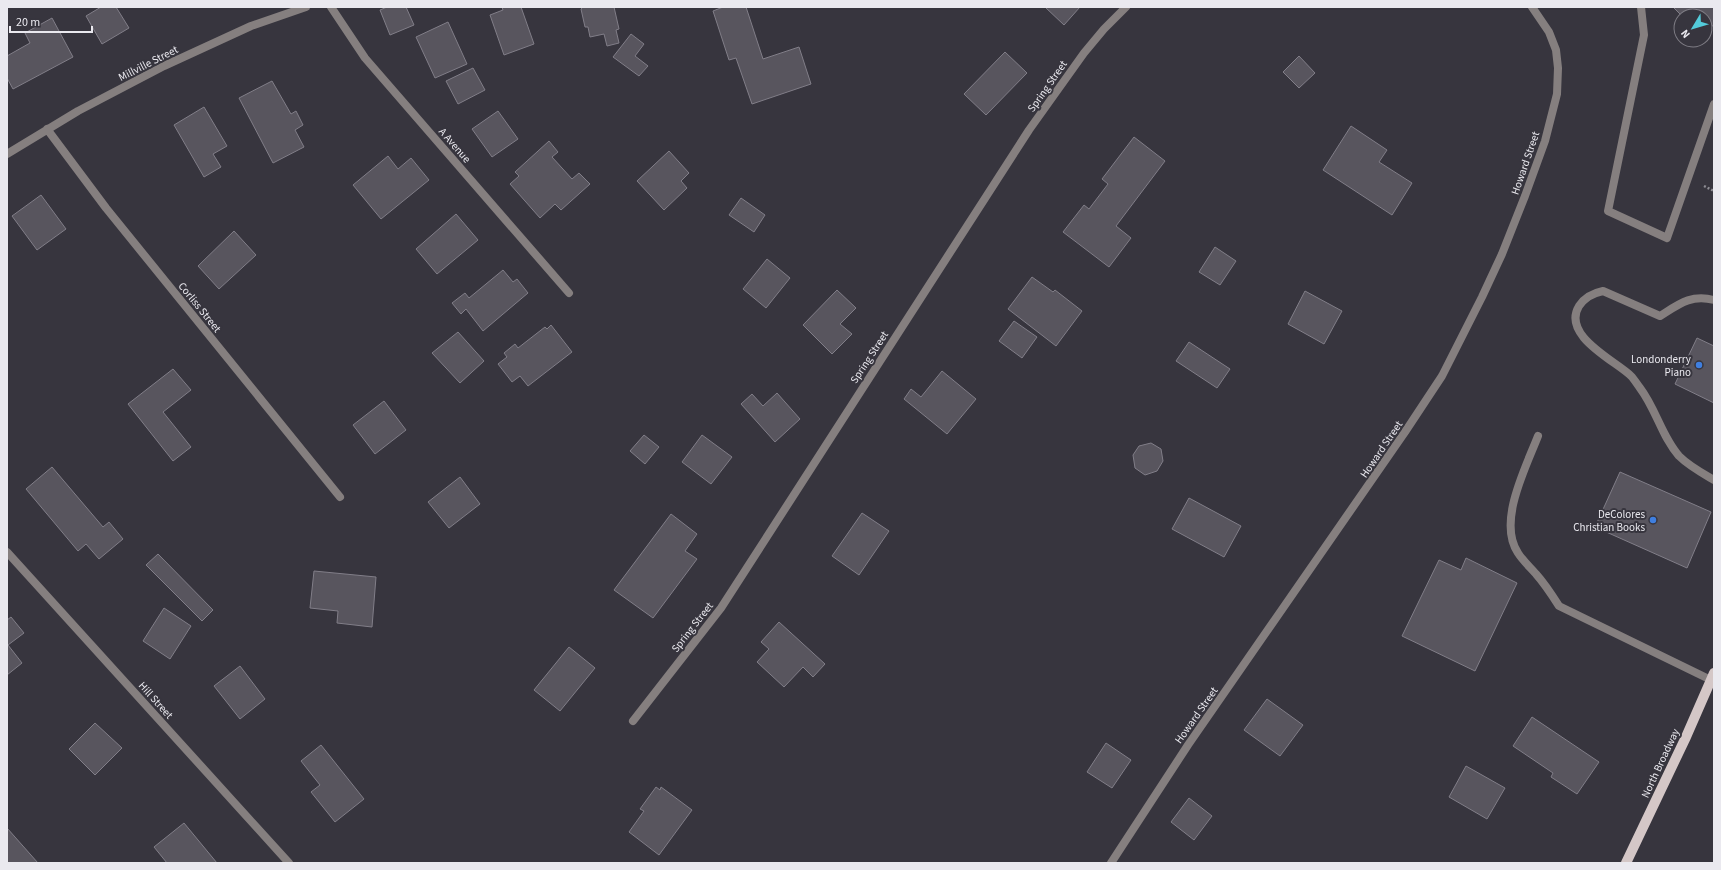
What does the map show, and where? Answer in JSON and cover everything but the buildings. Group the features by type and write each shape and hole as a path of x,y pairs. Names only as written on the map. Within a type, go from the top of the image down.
{"main road":[{"name":"North Broadway","path":"1626,863 1686,737 1712,676"}],"street":[{"name":"Millville Street","path":"7,154 78,111 171,63 251,26 306,7"},
{"name":"A Avenue","path":"331,7 365,58 569,293"},
{"name":"Spring Street","path":"633,721 721,608 1029,130 1084,53 1104,29 1126,7"},
{"name":"Howard Street","path":"1111,863 1188,745 1406,432 1442,376 1482,298 1526,196 1545,141 1557,94 1558,68 1556,50 1549,32 1532,7"},
{"path":"1641,7 1644,35 1608,210 1667,238 1714,104"},
{"name":"Corliss Street","path":"47,129 106,208 340,497"},
{"path":"1714,300 1694,298 1660,316 1603,290 1584,299 1578,308 1576,319 1583,337 1594,349 1630,375 1652,406 1669,442 1679,456 1693,468 1714,480"},
{"path":"1538,436 1515,496 1510,520 1513,540 1517,552 1547,588 1559,606 1712,676"},
{"name":"Hill Street","path":"7,552 289,863"}],"place":[{"name":"Londonderry Piano","path":"1699,365"},
{"name":"DeColores Christian Books","path":"1653,520"}]}
